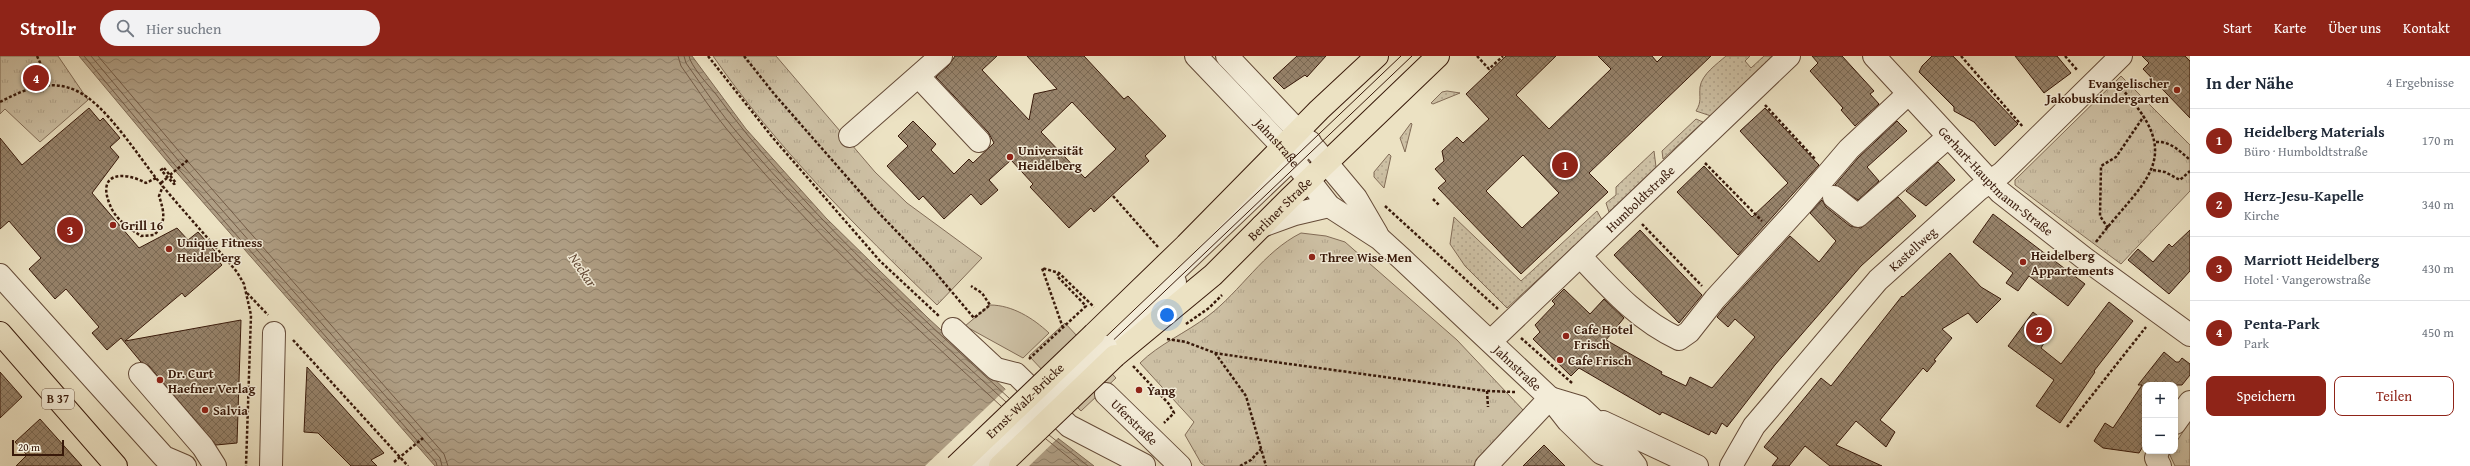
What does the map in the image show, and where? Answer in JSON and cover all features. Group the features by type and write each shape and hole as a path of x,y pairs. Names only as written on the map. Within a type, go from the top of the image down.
{"main road":[{"name":"Berliner Straße","path":"1109,348 1213,275 1262,226 1296,162 1313,146 1377,56"},
{"name":"Berliner Straße","path":"1109,348 1186,245 1296,162 1313,146 1438,56"},
{"name":"B 37","path":"0,333 116,466"},
{"name":"Ernst-Walz-Brücke","path":"956,466 1109,348"},
{"path":"1000,466 1109,348"}],"street":[{"path":"850,136 919,77 941,56"},
{"name":"Jahnstraße","path":"1196,56 1296,162 1330,206 1380,239 1491,341 1550,398 1568,421 1607,459 1635,466"},
{"name":"Jahnstraße","path":"1227,56 1313,146 1356,198 1380,239"},
{"name":"Humboldtstraße","path":"1491,341 1691,148 1789,56"},
{"name":"Gerhart-Hauptmann-Straße","path":"1874,56 1990,182 2084,258 2158,313 2186,324"},
{"name":"Kastellweg","path":"1731,466 1754,426 1878,280 1990,182 2002,174 2034,140 2121,56"},
{"path":"919,77 979,141"},
{"path":"1580,256 1633,310 1656,328 1679,339 1689,332 1715,299 1775,235 1827,172 1849,149 1908,94"},
{"path":"1834,197 1858,216 1948,137"},
{"path":"1262,226 1294,214 1330,206"},
{"path":"0,275 164,458 185,466"},
{"path":"271,466 278,329"},
{"path":"953,329 996,369 1016,374 1069,426 1138,461 1150,438"},
{"path":"970,466 1109,348"},
{"path":"981,466 1109,348"},
{"path":"140,374 203,447 215,466"},
{"name":"Uferstraße","path":"1106,394 1180,466"},
{"path":"1486,466 1550,398"},
{"name":"Jahnstraße","path":"1550,398 1580,407 1595,419 1635,466"},
{"path":"2178,419 2190,402"},
{"name":"Jahnstraße","path":"1595,419 1697,466"},
{"path":"2157,454 2156,458 2160,466"}],"path":[{"path":"37,56 42,69 44,84"},
{"path":"708,56 773,138 880,261 953,329"},
{"path":"744,56 775,95 869,203 929,264 974,318 990,305 982,293 971,286"},
{"path":"1477,56 1489,69 1503,56"},
{"path":"1961,56 2034,140"},
{"path":"2084,258 2148,181 2157,161 2156,142 2144,116 2129,96 2105,72"},
{"path":"0,102 29,88 44,84 64,86 78,91 88,98 108,117 156,178 237,272 246,293 251,315 246,466"},
{"path":"1752,90 1827,172"},
{"path":"2108,228 2100,216 2101,166 2116,157 2144,116"},
{"path":"2156,142 2163,142 2175,148 2190,160"},
{"path":"1691,148 1775,235"},
{"path":"156,178 146,182 134,176 124,174 112,179 108,185 106,194 110,206 119,219 140,236 154,235 163,224 163,208 159,196 162,184 188,160"},
{"path":"2153,170 2165,172 2180,180 2190,171"},
{"path":"1113,196 1160,249"},
{"path":"1433,199 1440,206"},
{"path":"1384,205 1447,261 1510,323 1525,343 1575,386"},
{"path":"1628,210 1715,299"},
{"path":"1063,328 1042,268 1059,273 1097,310"},
{"path":"1016,374 1036,352 1050,342 1086,306 1057,276 1059,273"},
{"path":"246,293 278,329 408,466"},
{"path":"2067,427 2158,313"},
{"path":"1166,339 1186,342 1215,353 1487,390 1519,392"},
{"path":"1109,348 1169,404"},
{"path":"1215,353 1246,396 1266,466"},
{"path":"1487,390 1488,407"},
{"path":"394,462 423,438"},
{"path":"1240,466 1251,460 1261,448"}],"green space":[{"path":"0,56 58,56 88,100 40,142 5,109 0,114"},
{"path":"713,56 776,56 875,172 907,203 982,258 937,305 877,246 790,154 737,90"},
{"path":"1726,56 1750,56 1745,61 1751,68 1764,56 1772,56 1711,116 1696,111 1700,102 1701,82 1710,70"},
{"path":"2121,76 2190,145 2190,191 2121,264 2015,185 2015,180"},
{"path":"1447,91 1460,93 1433,104 1431,103 1442,92"},
{"path":"1696,119 1703,122 1663,159 1662,151"},
{"path":"1411,123 1412,124 1405,152 1400,138"},
{"path":"1654,151 1656,167 1609,212 1606,203 1616,195 1616,187"},
{"path":"1389,154 1391,156 1384,188 1374,177 1374,172"},
{"path":"1597,211 1602,220 1507,308 1465,266 1450,244 1454,217 1521,281"},
{"path":"1301,233 1326,236 1345,242 1457,340 1524,411 1473,466 1205,466 1201,463 1185,435 1194,422 1140,363 1164,344 1208,316 1220,306 1275,250"},
{"path":"990,305 1006,307 1022,313 1049,333 1023,358 965,326"},
{"path":"1065,323 1116,378 1081,411 1029,356"},
{"path":"2190,421 2190,466 2175,466 2169,454 2178,454 2178,439"}],"water":[{"name":"Neckar","path":"79,56 692,56 746,129 826,218 928,318 1059,439 1094,466 435,466 171,166"}],"pier":[{"path":"1007,388 1059,437 1029,466 925,466"}],"building":[{"path":"955,56 997,56 982,70 1029,120 1034,94 1057,89 1027,56 1084,56 1124,99 1128,96 1166,136 1145,156 1149,161 1094,212 1091,208 1069,228 1030,187 1033,184 1011,160 989,180 998,190 981,205 971,194 944,219 923,196 919,200 887,166 908,146 898,136 913,121 936,144 931,150 954,174 969,159 973,163 994,143 988,132 936,77 949,65","holes":["1072,102 1116,149 1085,178 1041,132"]},
{"path":"1297,56 1326,56 1307,77 1305,75 1284,89 1273,78"},
{"path":"1506,56 1556,56 1516,95 1549,129 1611,69 1598,56 1652,56 1657,62 1663,56 1711,56 1589,173 1608,192 1521,274 1438,188 1446,181 1435,169 1444,161 1442,151 1457,137 1463,143 1489,119 1466,94","holes":["1523,155 1559,193 1522,228 1486,191"]},
{"path":"1812,56 1842,56 1874,91 1870,94 1879,104 1855,126 1841,110 1843,108 1810,71 1818,63"},
{"path":"1932,56 1953,56 2018,124 1995,146 1974,122 1954,111 1954,107 1919,72 1922,66"},
{"path":"2015,56 2057,56 2071,73 2044,93"},
{"name":"Evangelischer Jakobuskindergarten","path":"2142,56 2185,56 2190,61 2190,118 2143,69 2149,63"},
{"path":"89,108 100,121 103,118 120,138 110,147 119,157 92,193 139,248 177,228 188,240 198,232 215,251 212,254 222,265 185,297 182,293 125,341 241,320 237,443 216,445 149,366 141,362 121,338 107,350 92,333 99,327 66,289 55,299 29,269 41,258 9,221 0,229 0,138 22,165"},
{"path":"1765,108 1819,165 1738,255 1677,192 1704,166 1752,217 1788,183 1740,131"},
{"path":"1897,121 1907,131 1867,167 1879,181 1858,200 1835,185 1858,158"},
{"path":"1938,162 1955,180 1926,206 1906,191"},
{"path":"1898,197 1916,216 1861,266 1775,365 1727,427 1722,423 1716,434 1711,431 1709,435 1662,412 1660,415 1579,368 1571,376 1533,339 1540,332 1535,325 1555,304 1552,301 1564,289 1590,314 1604,299 1624,318 1606,340 1662,372 1661,374 1686,386 1690,377 1712,388 1755,337 1735,319 1728,327 1717,317 1725,307 1790,236 1819,262 1836,241 1810,213 1822,200 1826,207 1850,226 1861,228"},
{"path":"1993,214 2085,284 2068,306 2029,276 2018,291 2006,283 2013,273 1973,242"},
{"path":"1640,230 1702,295 1679,323 1614,255"},
{"path":"2190,230 2190,271 2169,294 2128,260 2138,249 2153,262 2169,244 2172,247"},
{"path":"1950,253 1981,287 2001,299 1977,323 1968,313 1942,329 1952,338 1934,360 1936,361 1927,372 1923,368 1880,420 1895,432 1886,447 1856,421 1836,445 1882,466 1830,466 1805,446 1789,466 1772,466 1778,458 1764,447 1821,378 1831,386 1902,296 1903,297"},
{"path":"2109,302 2133,321 2094,371 2095,372 2060,423 2036,406 2054,380 2008,346 2033,312 2053,328 2041,348 2061,364"},
{"path":"2164,352 2176,362 2179,362 2182,358 2190,364 2190,375 2182,385 2178,385 2178,382 2142,382 2142,385 2138,385"},
{"path":"307,367 384,453 371,460 377,466 351,466 318,433 304,432"},
{"path":"0,372 22,397 0,418"},
{"path":"2142,385 2142,448 2139,453 2103,448 2094,441 2105,423 2113,428"},
{"path":"40,419 82,466 16,466 27,455 15,442"},
{"path":"1544,445 1565,466 1523,466"}],"tram line":[{"path":"970,466 1401,56"},
{"path":"981,466 1412,56"}],"place":[{"name":"Penta-Park","path":"36,78"},
{"name":"Evangelischer Jakobuskindergarten","path":"2177,90"},
{"name":"Universität Heidelberg","path":"1010,157"},
{"name":"Heidelberg Materials","path":"1565,165"},
{"name":"Grill 16","path":"113,225"},
{"name":"Marriott Heidelberg","path":"70,230"},
{"name":"Unique Fitness Heidelberg","path":"169,249"},
{"name":"Three Wise Men","path":"1312,257"},
{"name":"Heidelberg Appartements","path":"2023,262"},
{"name":"Herz-Jesu-Kapelle","path":"2039,330"},
{"name":"Cafe Hotel Frisch","path":"1566,336"},
{"name":"Cafe Frisch","path":"1560,360"},
{"name":"Dr. Curt Haefner Verlag","path":"160,380"},
{"name":"Yang","path":"1139,390"},
{"name":"Salvia","path":"205,410"}]}
